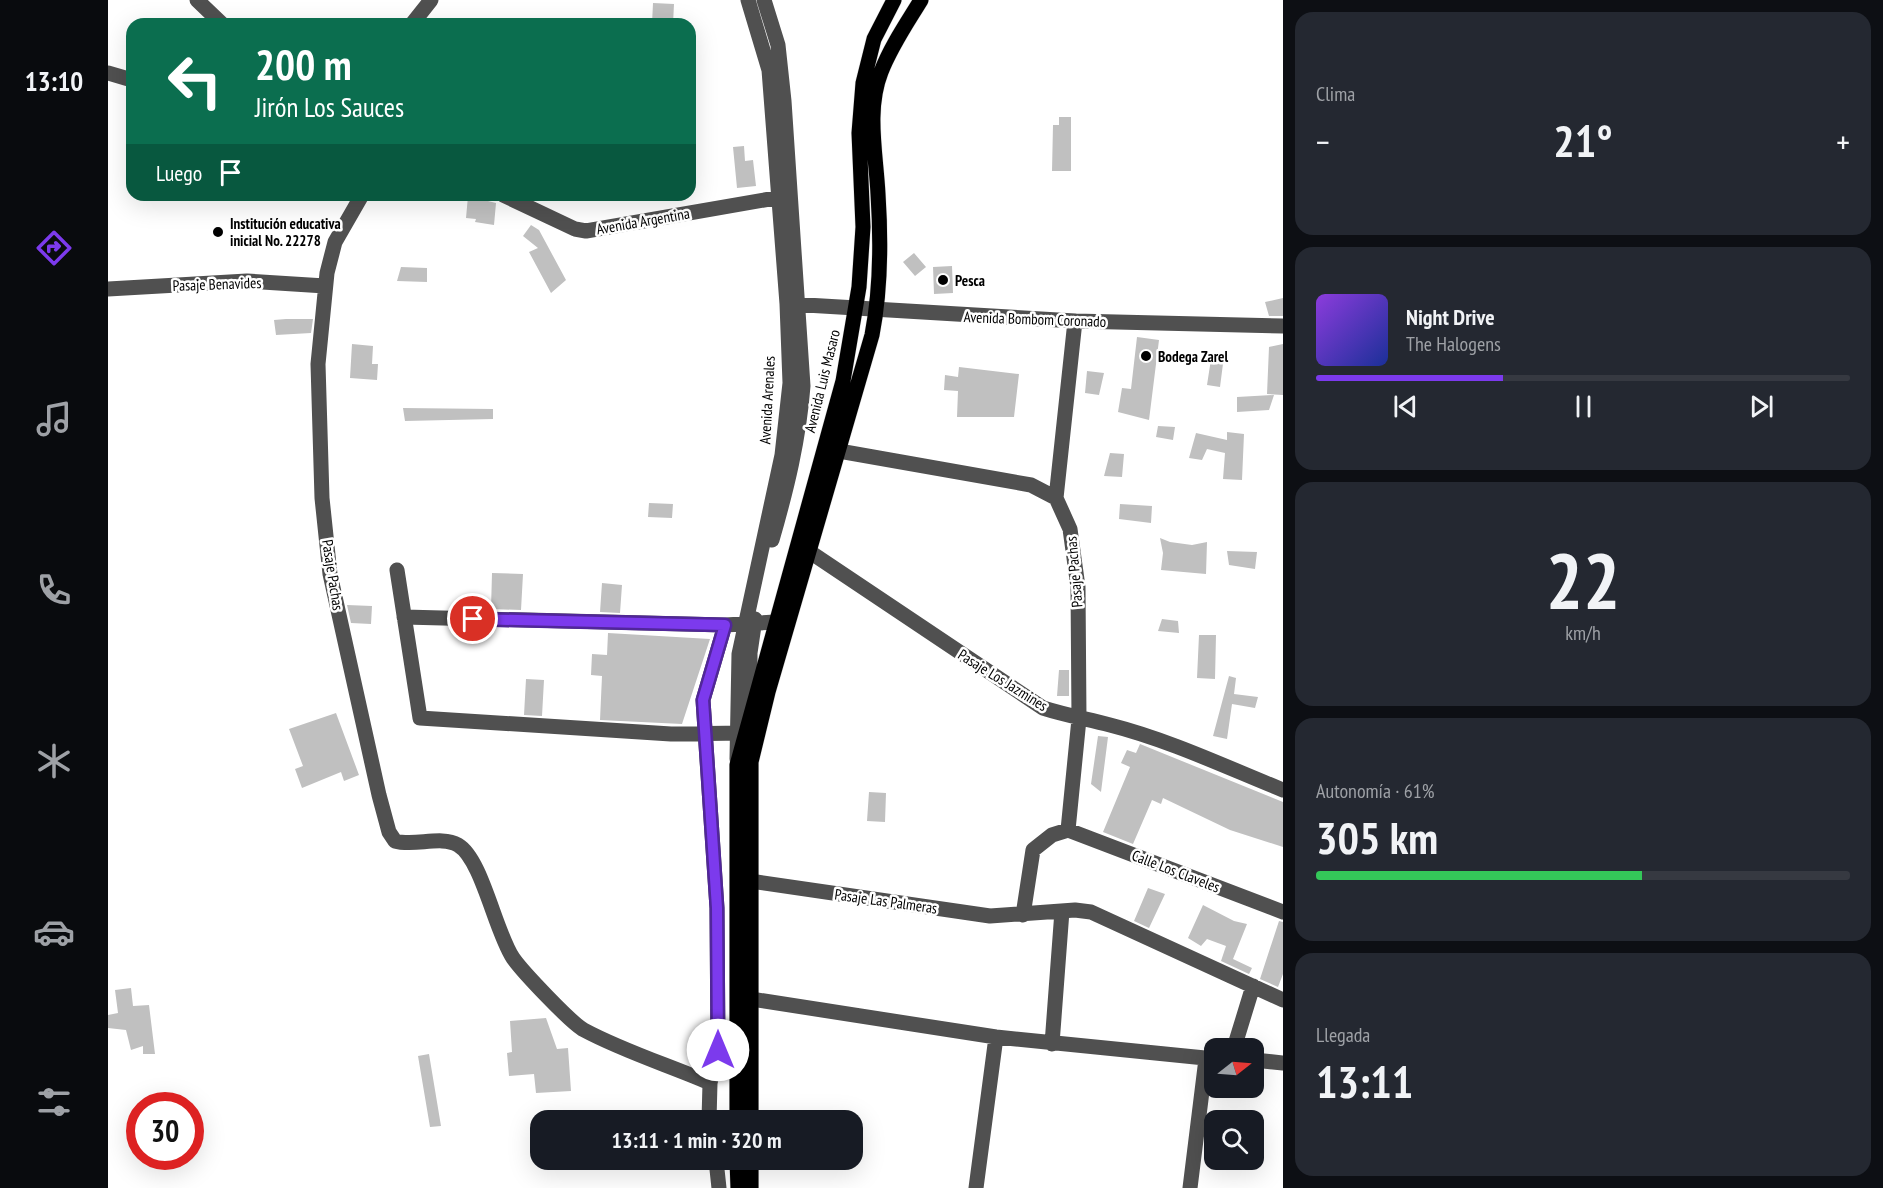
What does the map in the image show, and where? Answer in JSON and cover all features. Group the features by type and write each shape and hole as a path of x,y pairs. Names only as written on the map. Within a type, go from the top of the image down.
{"main road":[{"name":"Avenida Luis Masaro","path":"783,621 843,381 856,310 863,227 859,133 863,83 874,39 894,0"},
{"name":"Avenida Luis Masaro","path":"744,733 810,552 876,311 880,251 874,113 880,73 900,33 921,0"},
{"path":"737,1110 744,764 768,692 783,621"},
{"path":"744,764 750,881 751,1110"},
{"path":"737,1170 738,1188"},
{"path":"751,1170 751,1188"}],"street":[{"path":"197,0 216,18"},
{"path":"417,18 431,0"},
{"path":"744,764 739,654 750,622 800,426 803,386 769,70 748,0"},
{"path":"764,0 778,45 784,196"},
{"path":"108,73 126,78"},
{"name":"Avenida Argentina","path":"516,201 575,229 586,231 784,196"},
{"name":"Pasaje Pachas","path":"359,201 335,242 325,286 318,364 322,498 330,574 389,832 395,841 406,844 448,841 458,845 467,854 484,887 500,934 514,960 582,1029 710,1083"},
{"name":"Pasaje Benavides","path":"108,288 247,281 325,286"},
{"name":"Avenida Bombom Coronado","path":"793,305 1074,321 1283,326"},
{"path":"839,451 1031,485 1056,498 1074,321"},
{"name":"Pasaje Pachas","path":"1056,498 1070,529 1075,551 1079,719 1068,831"},
{"name":"Pasaje Los Jazmines","path":"810,552 1043,708 1079,719 1110,725 1191,753 1283,790"},
{"path":"397,570 420,718 704,734 744,733"},
{"path":"404,617 725,625 783,621"},
{"path":"750,622 750,713"},
{"path":"709,1110 710,1083 718,1050 717,908 703,700 725,625"},
{"path":"1023,915 1033,850 1052,835 1068,831"},
{"name":"Calle Los Claveles","path":"1068,831 1283,912"},
{"name":"Pasaje Las Palmeras","path":"750,881 990,916 1062,911 1091,912 1283,1000"},
{"path":"1052,1044 1062,911"},
{"path":"1237,1038 1253,986"},
{"path":"750,999 996,1037 1204,1058"},
{"path":"976,1188 996,1037"},
{"path":"1264,1061 1283,1063"},
{"path":"1190,1188 1205,1098"},
{"path":"717,1170 719,1188"}],"building":[{"path":"653,3 674,4 673,18 652,18"},
{"path":"1059,117 1071,117 1071,171 1052,171 1053,125 1059,125"},
{"path":"744,146 745,161 753,160 756,186 737,188 733,147"},
{"path":"468,201 496,203 494,225 466,218"},
{"path":"531,225 539,230 566,280 551,293 529,252 538,248 523,236"},
{"name":"Pesca","path":"914,253 926,267 915,276 903,262"},
{"name":"Pesca","path":"952,266 953,293 934,294 933,267"},
{"path":"401,267 427,268 427,282 397,281"},
{"path":"1283,298 1283,316 1269,316 1265,302"},
{"path":"313,319 311,333 276,335 274,320"},
{"path":"1137,337 1159,340 1149,420 1118,412 1122,388 1131,389"},
{"path":"352,344 373,346 372,364 378,364 377,380 350,378"},
{"path":"1283,344 1283,395 1267,394 1269,347"},
{"path":"1224,356 1220,387 1207,385 1211,359"},
{"path":"959,367 1019,374 1014,417 957,417 958,391 944,390 945,375 958,377"},
{"path":"1087,371 1104,373 1099,395 1085,393"},
{"path":"1274,395 1269,410 1237,412 1237,397"},
{"path":"403,408 493,409 493,419 405,421"},
{"path":"1158,426 1175,427 1173,440 1156,437"},
{"path":"1227,432 1244,434 1242,480 1223,479 1225,453 1207,449 1202,460 1189,458 1196,433 1227,440"},
{"path":"1110,453 1124,454 1122,477 1104,476"},
{"path":"649,503 673,504 672,518 648,517"},
{"path":"1120,504 1152,506 1151,523 1119,519"},
{"path":"1160,538 1192,545 1207,542 1206,574 1161,570 1163,553"},
{"path":"1227,551 1257,552 1255,569 1229,565"},
{"path":"492,573 523,574 521,610 491,609"},
{"path":"602,583 622,585 620,613 600,612"},
{"path":"347,605 372,606 371,624 351,623"},
{"path":"1162,619 1178,621 1179,633 1158,631"},
{"path":"608,633 710,639 682,724 600,720 602,676 591,675 592,654 607,655"},
{"path":"1199,635 1216,635 1215,679 1197,678"},
{"path":"1059,670 1069,670 1069,696 1057,696"},
{"path":"1229,676 1236,678 1234,694 1258,697 1255,708 1232,704 1227,739 1213,736"},
{"path":"526,679 544,680 542,716 524,715"},
{"path":"336,713 359,775 344,781 341,772 302,788 295,769 303,766 289,729"},
{"path":"1098,736 1108,737 1101,792 1091,784"},
{"path":"1140,744 1283,802 1283,847 1230,830 1163,798 1161,804 1152,800 1133,844 1103,832 1130,767 1121,763 1127,750 1136,753"},
{"path":"869,792 886,793 885,822 867,821"},
{"path":"1148,888 1165,894 1149,928 1134,921"},
{"path":"1203,905 1234,921 1247,924 1233,959 1252,968 1249,974 1221,961 1226,946 1207,939 1201,946 1188,938"},
{"path":"1279,921 1283,922 1283,974 1278,987 1260,979"},
{"path":"131,988 133,1006 149,1005 155,1054 143,1054 143,1046 131,1050 126,1030 108,1028 108,1015 118,1013 115,990"},
{"path":"546,1018 557,1049 568,1048 571,1091 536,1093 534,1074 509,1076 507,1053 512,1052 510,1021"},
{"path":"429,1054 441,1126 430,1127 418,1056"}],"place":[{"name":"Institución educativa inicial No. 22278","path":"218,232"},
{"name":"Pesca","path":"943,280"},
{"name":"Bodega Zarel","path":"1146,356"}],"route":[{"path":"473,619 725,625 703,700 717,908 718,1050"}]}
